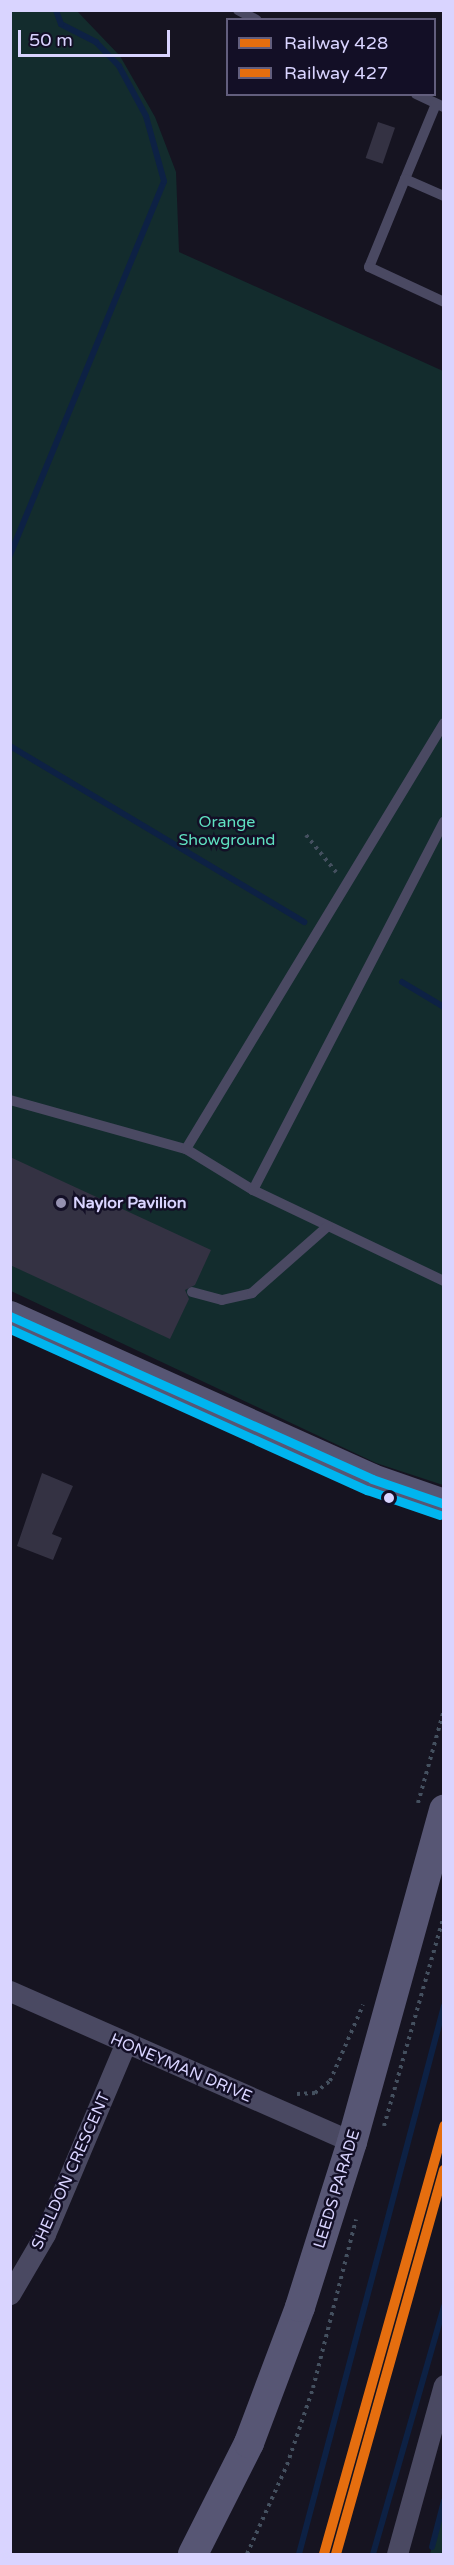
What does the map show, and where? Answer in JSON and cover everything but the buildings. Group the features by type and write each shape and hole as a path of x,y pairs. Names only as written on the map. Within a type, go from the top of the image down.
{"main road":[{"path":"10,1316 372,1479 444,1504"},
{"name":"LEEDS PARADE","path":"193,2554 249,2443 367,2140 430,1811"}],"street":[{"name":"HONEYMAN DRIVE","path":"10,1991 125,2044 367,2140"},
{"name":"SHELDON CRESCENT","path":"10,2294 45,2234 125,2044"},
{"path":"397,2554 444,2385"}],"lane":[{"path":"238,10 253,18"},
{"path":"420,96 440,105 405,179 369,267 444,302"},
{"path":"405,179 444,196"},
{"path":"186,1149 444,723"},
{"path":"253,1190 444,822"},
{"path":"10,1100 186,1149 253,1190 444,1281"},
{"path":"192,1292 222,1300 252,1293 328,1226"}],"path":[{"path":"306,835 346,885"},
{"path":"430,1811 444,1710"},
{"path":"367,2140 444,1917"},
{"path":"294,2093 315,2093 330,2081 367,1992"},
{"path":"247,2554 288,2465 313,2388 358,2212"}],"green space":[{"name":"Orange Showground","path":"11,11 77,11 120,56 155,117 176,172 179,252 443,371 443,1485 376,1463 11,1291"},
{"path":"443,2506 443,2554 430,2554"}],"waterway":[{"path":"10,555 164,181 146,116 119,66 96,42 61,24 56,10"},
{"path":"10,746 304,922"},
{"path":"402,982 444,1007"},
{"path":"299,2554 444,2006"},
{"path":"373,2554 444,2306"},
{"path":"432,2547 444,2501"}],"rail line":[{"name":"428","path":"324,2554 444,2126"},
{"name":"427","path":"336,2554 444,2170"}],"transit line":[{"path":"10,1316 372,1479 444,1504"},
{"path":"10,1329 367,1490 440,1515"}],"place":[{"name":"Naylor Pavilion","path":"61,1203"}]}
